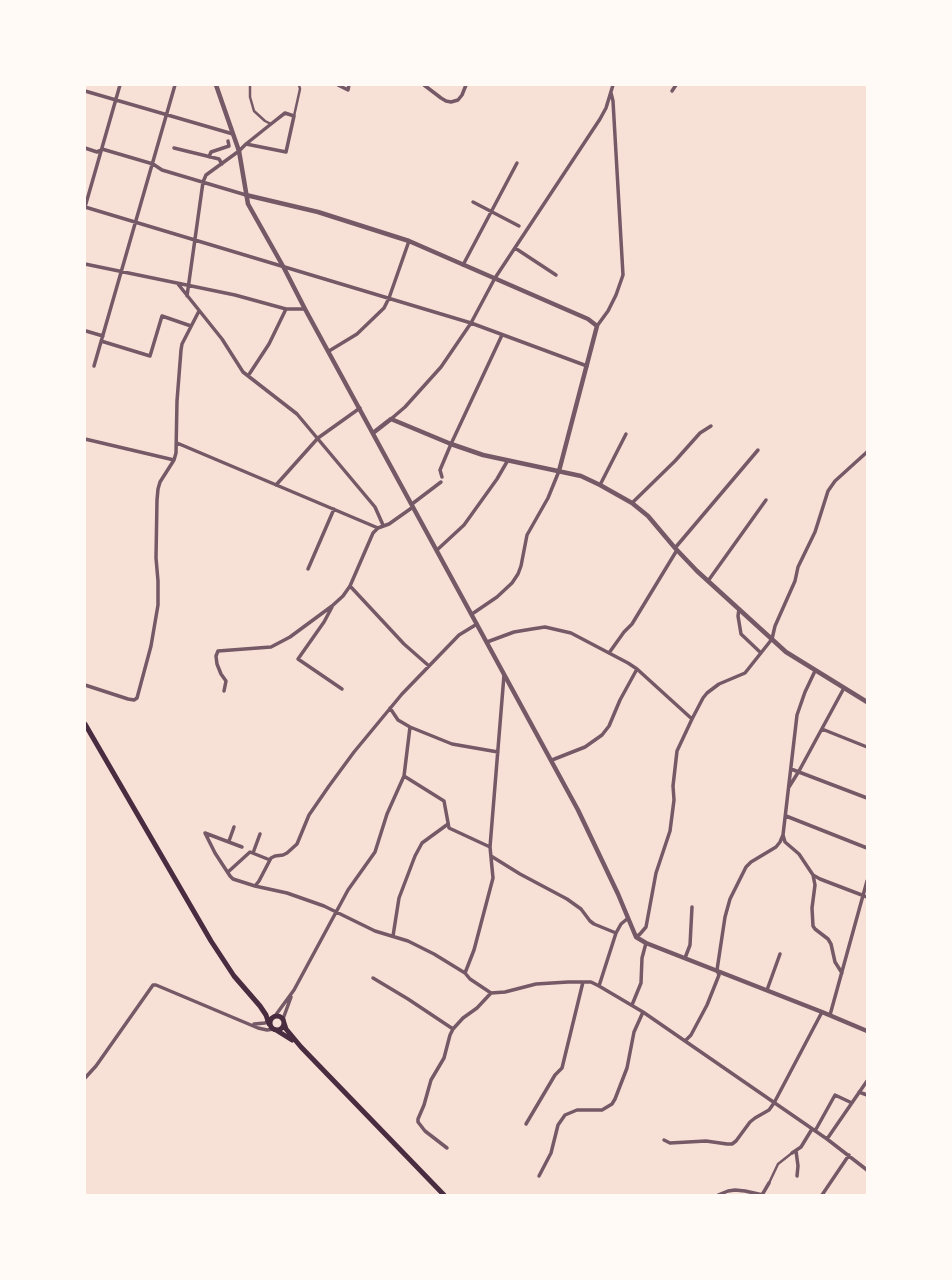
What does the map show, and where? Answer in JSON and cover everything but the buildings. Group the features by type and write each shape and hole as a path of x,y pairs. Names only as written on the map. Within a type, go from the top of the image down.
{"main road":[{"path":"85,724 215,947 234,976 271,1020 275,1030 301,1047"},
{"path":"260,1006 271,1020"},
{"path":"271,1020 280,1016 284,1021 286,1029 301,1047 444,1195"},
{"path":"275,1030 282,1028 284,1021"}],"street":[{"path":"120,85 85,207 471,323 587,366"},
{"path":"94,366 175,85"},
{"path":"216,85 239,151 248,204 552,760 578,810 618,894 627,919 636,937 646,943 867,1031"},
{"path":"250,85 250,97 254,110 259,116 271,124"},
{"path":"246,144 286,152 300,89 299,85"},
{"path":"338,85 348,90 349,85"},
{"path":"424,85 446,101 451,102 458,100 466,85"},
{"path":"373,433 405,407 441,367 471,323 495,278 600,119 613,85"},
{"path":"672,91 676,85"},
{"path":"85,91 166,116 234,134"},
{"path":"472,614 497,597 512,583 518,574 527,535 548,498 559,471 597,326 614,300 621,284 623,275 613,101 611,93"},
{"path":"187,296 203,182 206,175 239,151 286,113 294,116"},
{"path":"209,157 210,152 229,146 228,141"},
{"path":"85,148 97,152 102,149 153,164 162,170 246,195 318,212 408,241 588,319 597,326"},
{"path":"174,148 219,160 222,164"},
{"path":"463,265 517,164"},
{"path":"473,202 519,226"},
{"path":"329,351 357,334 384,308 389,298 408,241"},
{"path":"515,248 556,275"},
{"path":"85,264 235,295 286,309 305,309"},
{"path":"178,284 222,339 238,367 297,414 375,508 383,525"},
{"path":"248,376 269,344 286,309"},
{"path":"85,686 128,699 134,700 137,698 152,646 158,605 156,558 158,489 160,482 174,460 176,453 180,354 182,344 199,311"},
{"path":"101,341 150,356 162,316 191,326"},
{"path":"86,331 103,336"},
{"path":"224,690 226,681 217,664 216,654 218,651 271,647 290,637 332,606 343,596 350,586 373,532 383,525 389,524 441,482 442,477 440,470 502,335"},
{"path":"276,485 318,438 360,408"},
{"path":"391,419 451,444 483,455 581,476 632,503 648,516 676,549 708,581 786,652 867,702"},
{"path":"632,503 675,461 700,433 711,426"},
{"path":"600,485 626,434"},
{"path":"85,439 174,460"},
{"path":"177,443 378,528"},
{"path":"609,653 624,632 632,624 676,549 758,450"},
{"path":"636,937 646,927 656,873 670,831 674,800 673,786 677,751 692,718 706,693 719,684 745,673 772,639 775,626 796,581 798,568 815,532 828,491 835,481 867,452"},
{"path":"437,550 464,525 497,479 508,460"},
{"path":"708,581 766,500"},
{"path":"308,569 334,509"},
{"path":"350,586 404,644 429,666"},
{"path":"332,606 324,622 298,659 342,689"},
{"path":"739,609 738,616 741,634 761,653"},
{"path":"255,886 270,860 275,856 287,853 297,844 309,815 354,752 390,708 459,635 477,624"},
{"path":"487,642 514,632 545,627 571,633 637,669 692,718"},
{"path":"552,760 585,747 602,735 609,726 620,700 637,669"},
{"path":"685,1041 691,1035 707,1005 719,975 717,970 725,917 730,899 746,867 751,862 776,847 783,835 798,712 815,671"},
{"path":"464,973 474,950 493,878 490,847 504,674"},
{"path":"788,788 799,771 844,688"},
{"path":"390,708 398,720 410,727 452,744 498,752"},
{"path":"251,1024 261,1024 271,1020 294,990 335,912 348,890 375,852 387,814 404,776 410,727"},
{"path":"822,729 867,747"},
{"path":"791,769 867,798"},
{"path":"404,776 444,801 449,828 490,847"},
{"path":"786,816 867,848"},
{"path":"394,936 399,898 415,856 422,843 448,824"},
{"path":"229,842 234,827"},
{"path":"242,847 205,833 215,853 233,879 255,886 287,893 324,906 375,931 408,941 434,954 464,973 470,979 491,993 505,992 536,984 591,982 599,986 643,1012 827,1139 867,1170"},
{"path":"252,853 260,834"},
{"path":"783,835 785,842 799,854 813,875 815,885 812,908 813,926 831,944 836,962 842,973"},
{"path":"228,872 250,852 270,860"},
{"path":"491,856 520,874 567,899 581,909 588,919 594,924 616,933"},
{"path":"813,875 865,896"},
{"path":"830,1015 865,896 867,880"},
{"path":"685,958 690,945 692,907"},
{"path":"599,986 616,933 621,924 627,919"},
{"path":"632,1005 642,983 642,958 646,943"},
{"path":"767,990 780,954"},
{"path":"373,978 453,1029"},
{"path":"526,1124 555,1075 562,1068 583,982"},
{"path":"85,1078 96,1066 153,985 258,1028 275,1030"},
{"path":"284,1021 294,990"},
{"path":"447,1148 421,1127 418,1119 424,1105 431,1080 444,1058 453,1029 463,1018 477,1008 491,993"},
{"path":"539,1176 551,1153 558,1125 565,1115 577,1110 602,1110 612,1104 628,1063 634,1032 643,1012"},
{"path":"664,1140 670,1143 706,1141 732,1144 755,1118 769,1110 774,1103 822,1012"},
{"path":"827,1139 867,1081"},
{"path":"859,1092 867,1095"},
{"path":"718,1195 735,1190 762,1195 778,1164 801,1147 835,1095 852,1103"},
{"path":"794,1152 798,1166 797,1176"},
{"path":"822,1195 849,1155"}]}
